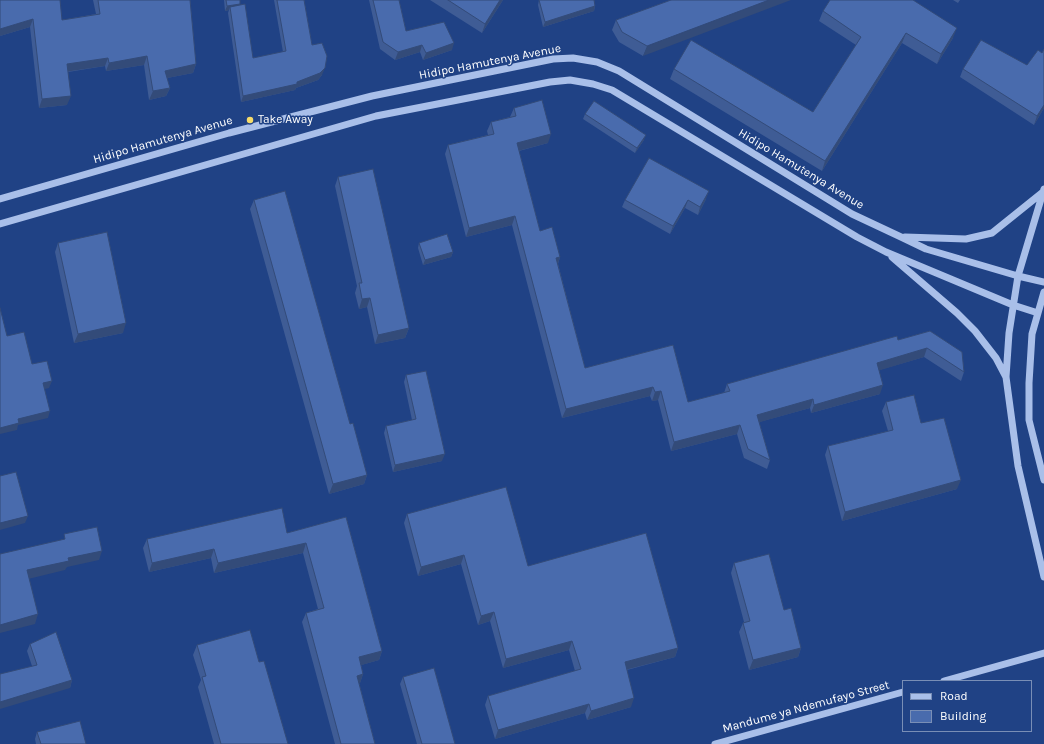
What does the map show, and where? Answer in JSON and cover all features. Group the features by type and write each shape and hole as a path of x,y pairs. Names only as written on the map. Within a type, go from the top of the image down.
{"street":[{"name":"Hidipo Hamutenya Avenue","path":"0,199 229,133 372,96 553,59 573,58 597,62 619,71 852,214 926,249 1018,276 1044,282"},
{"path":"0,224 376,116 550,82 570,80 593,84 612,90 857,237 886,252 1013,305 1038,313"},
{"path":"901,237 966,239 992,233 1043,191"},
{"path":"1043,191 1035,225 1018,276 1008,347 1006,377 1018,466 1044,577"},
{"path":"886,252 957,313 975,331 996,358 1006,377"},
{"path":"1044,292 1032,334 1029,420 1044,480"},
{"path":"948,680 1044,653"},
{"name":"Mandume ya Ndemufayo Street","path":"715,744 902,692"}],"building":[{"path":"0,0 60,0 62,20 100,14 98,0 190,0 196,64 165,71 170,88 153,91 147,56 109,63 108,58 67,64 71,96 42,99 33,19 0,29"},
{"path":"226,0 240,0 240,4 227,6"},
{"path":"277,0 304,0 312,45 322,43 327,56 325,68 320,73 297,82 297,84 243,96 230,7 245,4 253,58 286,51"},
{"path":"373,0 399,0 406,31 444,22 454,43 426,53 422,45 398,52 383,42"},
{"path":"448,0 500,0 485,24"},
{"path":"539,0 594,0 595,6 545,22"},
{"path":"671,0 769,0 647,46 622,32 616,20"},
{"path":"830,0 913,0 957,28 941,54 906,33 825,161 674,69 691,40 813,112 861,37 823,11"},
{"path":"981,40 1027,65 1038,50 1042,53 1044,49 1044,105 1037,116 963,69"},
{"path":"542,100 551,134 517,143 540,231 552,227 560,257 556,258 585,368 673,345 688,402 730,391 727,384 897,336 898,340 930,331 962,352 964,372 927,348 877,363 883,385 814,405 813,399 757,415 770,460 748,449 740,425 674,442 661,391 655,392 653,387 566,409 515,216 469,228 448,145 494,134 491,122 516,116 514,108"},
{"path":"594,101 646,135 637,148 585,114"},
{"path":"649,158 709,191 700,207 688,200 673,226 625,200"},
{"path":"373,169 409,328 378,335 370,298 362,299 359,283 362,283 338,177"},
{"path":"285,191 350,424 353,423 367,475 333,484 254,200"},
{"path":"107,232 126,323 78,334 58,243"},
{"path":"447,234 453,252 425,260 419,243"},
{"path":"0,308 7,336 24,332 32,364 47,361 52,381 43,383 50,411 18,419 19,423 0,428"},
{"path":"426,371 445,454 395,465 386,426 416,419 406,375"},
{"path":"914,395 921,423 944,418 961,480 845,512 828,446 893,430 886,402"},
{"path":"16,472 28,516 0,523 0,476"},
{"path":"506,487 528,566 646,533 678,648 625,662 634,698 591,711 589,704 498,730 488,696 581,669 572,641 506,659 494,612 481,616 464,555 421,567 407,514"},
{"path":"282,508 287,533 346,517 382,651 359,657 363,674 357,676 375,744 341,744 306,613 324,608 306,543 218,563 214,549 152,563 147,539"},
{"path":"97,527 102,551 68,558 69,561 27,570 38,614 0,625 0,554 65,539 64,534"},
{"path":"769,554 784,610 791,608 801,648 753,660 743,623 750,621 734,563"},
{"path":"250,630 259,662 264,661 288,744 221,744 202,677 206,676 197,645"},
{"path":"56,632 72,680 0,702 0,674 37,665 30,644"},
{"path":"434,668 455,744 422,744 403,677"},
{"path":"80,721 86,744 41,744 37,732"}],"place":[{"name":"Take Away","path":"250,120"}]}
